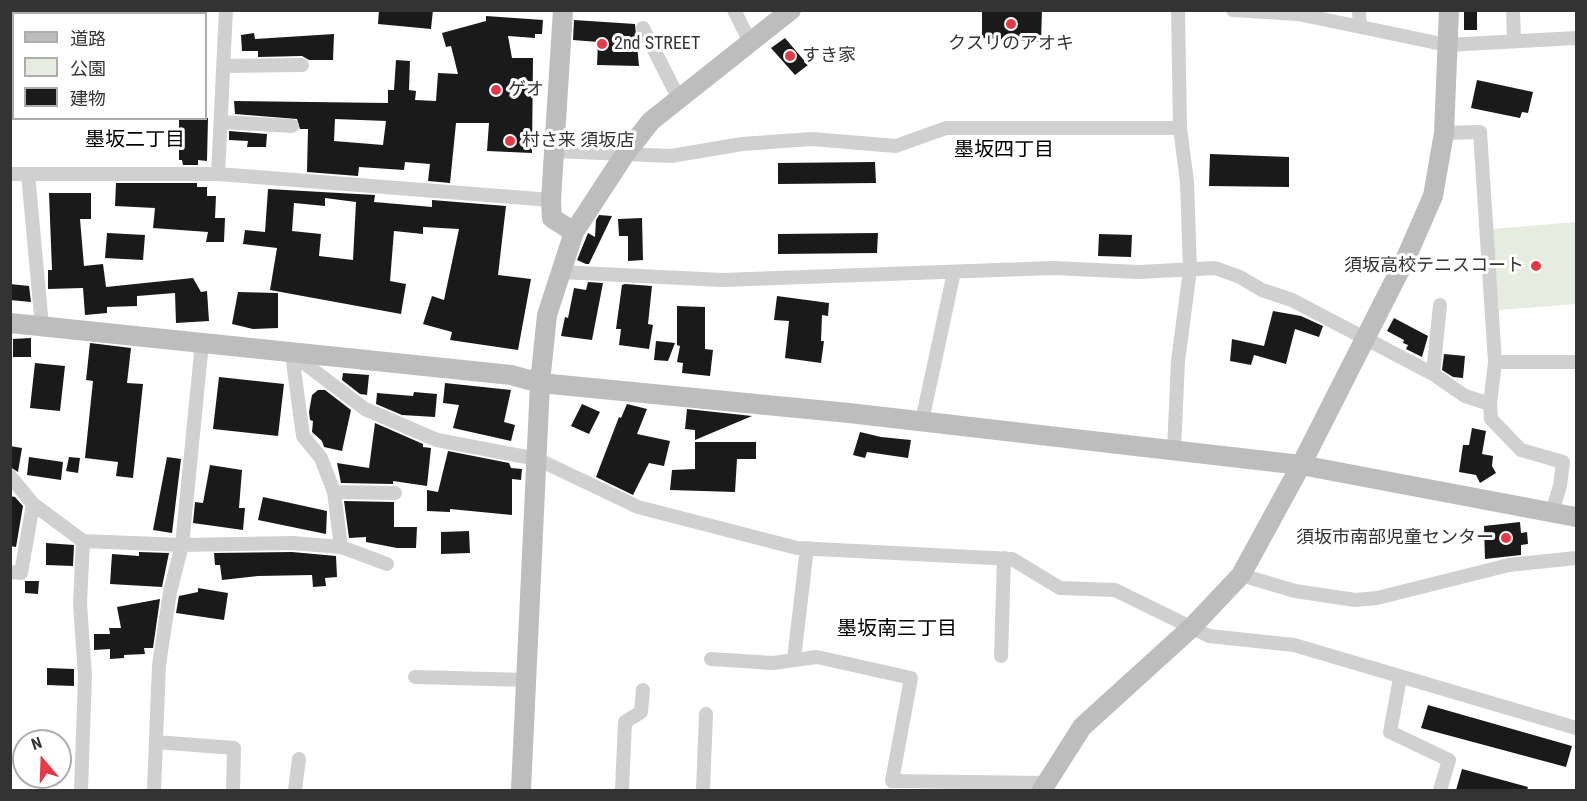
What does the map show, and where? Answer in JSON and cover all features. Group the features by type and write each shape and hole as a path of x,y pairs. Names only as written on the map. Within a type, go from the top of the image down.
{"street":[{"path":"218,174 226,10"},
{"path":"563,10 551,200 552,218 574,232"},
{"path":"734,10 751,44"},
{"path":"521,790 540,383 547,315 560,272 574,232 625,154 651,121 678,97 751,44 791,10"},
{"path":"1174,450 1178,361 1190,270 1187,182 1180,128 1178,10"},
{"path":"1233,10 1298,14 1447,45 1576,38"},
{"path":"1359,10 1360,27"},
{"path":"711,658 773,663 817,657 911,678 892,781 1045,787 1082,727 1191,628 1241,575 1301,465 1406,258 1433,196 1444,133 1449,10"},
{"path":"1513,10 1514,41"},
{"path":"643,28 678,97"},
{"path":"224,66 302,65"},
{"path":"222,122 292,126"},
{"path":"555,151 671,156 742,144 812,139 896,146 946,128 1180,128"},
{"path":"1444,133 1480,132 1495,362 1490,404 1491,419 1521,450 1563,462 1560,486 1552,512"},
{"path":"10,174 218,174 551,200"},
{"path":"28,174 42,326"},
{"path":"560,272 722,280 1053,268 1138,272 1215,268 1240,277 1262,290 1292,300 1433,374 1465,396 1490,404"},
{"path":"922,421 954,272"},
{"path":"1433,374 1440,305"},
{"path":"10,323 511,375 540,383 922,421 1301,465 1576,517"},
{"path":"154,790 159,665 170,592 182,545 202,343"},
{"path":"292,354 365,409 426,436 537,459 639,507 807,548 1012,559 1060,588 1115,590 1209,636 1294,645 1576,728"},
{"path":"292,354 303,436 321,458 334,492 341,547"},
{"path":"1495,362 1576,362"},
{"path":"10,476 33,504 83,541 182,545 292,543 341,547 387,564"},
{"path":"334,492 395,493"},
{"path":"10,572 21,573 33,504"},
{"path":"81,790 85,676 80,604 83,541"},
{"path":"795,659 807,548"},
{"path":"1001,656 1004,558"},
{"path":"1241,575 1295,591 1355,600 1377,598 1509,565 1576,558"},
{"path":"414,676 527,681"},
{"path":"1400,678 1390,732 1449,760 1440,790"},
{"path":"622,790 625,722 641,712 643,690"},
{"path":"703,790 706,714"},
{"path":"156,742 234,748 233,790"},
{"path":"296,790 299,759"}],"green space":[{"name":"須坂高校テニスコート","path":"1576,222 1576,304 1499,310 1492,229"}],"building":[{"path":"379,10 433,10 431,29 378,24"},
{"name":"クスリのアオキ","path":"982,10 1042,10 1041,42 982,38"},
{"path":"1464,10 1477,10 1477,30 1464,30"},
{"path":"486,16 543,20 542,34 535,34 535,38 508,36 512,58 533,58 532,153 487,151 489,123 456,123 450,183 428,181 430,164 405,162 404,170 359,167 358,176 307,172 308,129 300,129 297,119 235,114 234,101 388,103 388,90 394,90 396,60 410,61 409,90 416,91 415,100 436,101 438,73 458,74 451,46 446,47 442,33 486,21","holes":["335,119 386,121 383,145 334,141"]},
{"name":"2nd STREET","path":"574,20 635,24 639,66 597,65 598,42 573,40"},
{"path":"254,33 255,39 334,34 333,60 309,60 302,56 258,57 258,51 242,51 241,35"},
{"name":"すき家","path":"785,38 808,65 795,75 771,48"},
{"path":"1477,80 1533,92 1528,113 1522,112 1520,118 1471,108"},
{"path":"208,118 207,161 198,160 198,165 183,165 182,160 179,160 179,120 207,120"},
{"path":"229,131 267,134 266,147 247,147 248,141 229,140"},
{"path":"1210,154 1289,157 1289,187 1209,186"},
{"path":"875,162 876,183 778,184 778,163"},
{"path":"116,183 197,183 197,187 207,187 207,196 216,196 215,218 225,218 224,242 206,242 208,232 153,228 155,208 115,206"},
{"path":"268,189 375,195 374,202 432,207 432,200 506,206 498,275 531,279 518,350 450,340 452,332 423,324 432,296 444,300 459,229 423,227 423,234 394,231 390,281 406,284 401,314 270,290 277,248 243,244 245,230 265,232","holes":["325,198 356,202 353,260 319,256 321,234 292,231 294,203 325,206"]},
{"path":"49,193 91,193 91,219 80,219 84,266 103,264 106,287 193,278 201,292 207,291 209,321 176,323 175,293 137,296 137,306 107,307 107,313 85,315 83,288 48,289 48,270 52,270"},
{"path":"599,215 612,216 589,264 586,264 577,260 588,233 595,237 596,220"},
{"path":"642,218 643,260 628,261 628,236 619,236 618,219"},
{"path":"107,233 145,235 143,260 105,258"},
{"path":"878,233 877,253 778,254 778,234"},
{"path":"1099,234 1132,235 1131,257 1098,256"},
{"path":"588,282 603,283 592,340 561,336 565,317 568,318 574,288 586,290"},
{"path":"10,284 29,286 31,302 10,300"},
{"path":"622,285 652,286 648,324 653,325 649,349 619,345 621,329 616,329"},
{"path":"238,292 278,293 278,328 253,329 232,324"},
{"path":"777,296 829,303 828,316 822,315 821,341 824,341 821,363 785,358 789,321 774,320"},
{"path":"677,306 705,307 705,349 713,350 710,376 682,373 683,363 677,362 680,346 677,345"},
{"path":"1273,311 1301,316 1323,326 1319,337 1295,329 1286,364 1254,355 1251,365 1230,361 1232,339 1264,346"},
{"path":"1394,318 1428,336 1422,357 1406,349 1408,345 1403,343 1404,340 1387,331"},
{"path":"31,338 31,357 13,357 13,339"},
{"path":"656,341 675,343 668,361 654,360"},
{"path":"90,343 131,348 127,383 143,384 133,478 116,476 118,462 85,458 93,381 86,380"},
{"path":"1444,354 1465,356 1463,378 1453,377 1442,370"},
{"path":"35,363 65,366 60,411 30,408"},
{"path":"343,373 369,375 367,395 360,394 342,380"},
{"path":"219,377 284,384 278,436 213,429"},
{"path":"445,383 511,390 504,422 515,425 511,441 453,428 459,405 443,403"},
{"path":"318,390 325,390 351,410 342,451 324,447 322,441 312,432 313,421 310,420 309,412 312,395"},
{"path":"414,392 437,394 435,417 402,415 376,404 377,393 413,396"},
{"path":"582,404 600,412 589,434 571,426"},
{"path":"627,404 647,409 637,434 670,441 664,466 649,463 633,495 596,477 619,417 621,418"},
{"path":"687,409 752,416 695,440 695,430 685,429"},
{"path":"375,423 423,444 423,447 431,448 427,486 393,481 393,484 341,483 337,463 369,468"},
{"path":"1472,428 1486,431 1482,454 1493,456 1492,466 1496,473 1480,483 1476,475 1459,472 1463,445 1469,445"},
{"path":"860,432 911,440 908,458 867,452 865,458 853,455"},
{"path":"695,442 756,442 756,459 737,459 735,492 670,490 672,470 695,469"},
{"path":"10,446 22,448 18,472 10,467"},
{"path":"448,451 509,463 511,468 522,469 521,480 512,479 512,515 450,509 450,512 427,511 427,490 438,492"},
{"path":"29,457 63,462 61,480 27,475"},
{"path":"69,457 80,458 78,473 66,471"},
{"path":"167,457 181,459 172,533 153,530"},
{"path":"210,465 242,470 239,508 245,508 243,530 193,523 195,502 203,503"},
{"path":"10,496 15,497 23,506 16,547 10,546"},
{"path":"263,497 327,511 326,534 258,520"},
{"path":"344,501 394,502 394,527 417,527 416,548 397,548 366,542 366,537 349,538"},
{"name":"須坂市南部児童センター","path":"1520,522 1521,533 1527,532 1528,544 1521,545 1521,555 1485,559 1484,526"},
{"path":"469,531 470,553 441,554 441,532"},
{"path":"46,543 74,545 73,566 46,565"},
{"path":"139,552 169,553 162,587 110,584 112,554 139,556"},
{"path":"292,552 336,556 337,577 325,578 326,586 313,587 312,575 258,576 222,580 220,565 215,565 214,553"},
{"path":"25,581 39,581 38,594 25,593"},
{"path":"198,588 228,593 224,620 176,613 179,596 198,592"},
{"path":"160,599 153,648 144,648 145,654 124,655 124,658 110,659 110,649 94,650 94,634 110,634 109,628 121,628 117,607"},
{"path":"47,668 74,669 74,686 47,685"},
{"path":"1428,705 1572,746 1566,767 1421,728"},
{"path":"1462,769 1528,787 1527,790 1456,790"}],"place":[{"name":"クスリのアオキ","path":"1011,24"},
{"name":"2nd STREET","path":"602,44"},
{"name":"すき家","path":"790,56"},
{"name":"ゲオ","path":"496,90"},
{"name":"村さ来 須坂店","path":"510,141"},
{"name":"須坂高校テニスコート","path":"1536,266"},
{"name":"須坂市南部児童センター","path":"1506,538"}],"district":[{"name":"墨坂二丁目","path":"135,141"},
{"name":"墨坂四丁目","path":"1004,151"},
{"name":"墨坂南三丁目","path":"897,630"}]}
